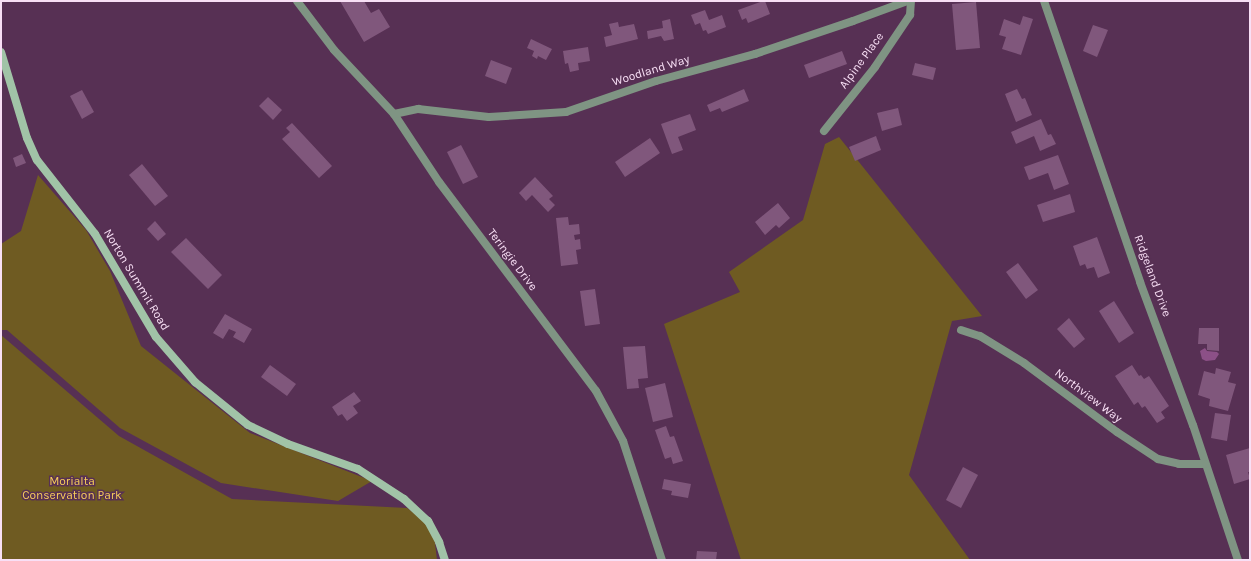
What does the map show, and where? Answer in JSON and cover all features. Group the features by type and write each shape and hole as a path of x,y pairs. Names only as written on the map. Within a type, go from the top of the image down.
{"main road":[{"name":"Norton Summit Road","path":"1,52 27,138 37,160 95,234 156,337 195,382 248,425 288,444 358,469 404,499 428,521 439,542 445,560"}],"street":[{"name":"Teringie Drive","path":"296,1 334,50 394,114 439,182 596,391 622,441 662,560"},
{"name":"Woodland Way","path":"394,114 418,109 489,117 566,112 656,81 755,54 907,1"},
{"name":"Alpine Place","path":"824,131 879,61 910,15 911,1"},
{"name":"Ridgeland Drive","path":"1044,1 1140,282 1193,425 1238,560"},
{"name":"Northview Way","path":"961,330 980,336 1024,363 1117,432 1158,459 1179,464 1205,464"}],"green space":[{"path":"839,137 982,316 952,321 909,475 970,560 741,560 664,324 740,292 729,272 803,220 825,144"},
{"path":"38,175 86,230 110,271 141,346 250,433 372,481 338,501 221,483 120,428 7,330 1,330 1,244 21,231"},
{"name":"Morialta Conservation Park","path":"1,335 119,436 232,499 407,508 433,527 437,560 1,560"}],"shaded area":[{"path":"1205,348 1207,351 1217,352 1219,354 1215,360 1206,361 1202,359 1200,351"}],"building":[{"path":"340,1 364,1 371,13 379,9 390,27 364,42"},
{"path":"765,1 770,14 748,23 746,18 742,20 738,10"},
{"path":"976,2 980,48 956,50 952,4"},
{"path":"705,10 709,20 722,15 726,27 708,34 706,30 703,31 700,23 695,25 691,15"},
{"path":"1023,16 1033,19 1021,55 1002,49 1006,37 999,35 1004,19 1020,25"},
{"path":"670,19 674,39 664,41 661,36 648,39 647,31 663,28 662,21"},
{"path":"618,22 619,27 634,24 638,39 606,47 604,37 612,35 609,24"},
{"path":"1093,25 1108,30 1097,57 1083,51"},
{"path":"531,39 552,49 546,60 538,56 537,59 532,56 534,51 527,48"},
{"path":"588,47 590,61 578,63 579,70 570,72 568,63 565,64 563,51"},
{"path":"842,51 847,64 809,78 804,65"},
{"path":"491,60 512,68 506,84 485,76"},
{"path":"915,63 936,68 933,80 912,75"},
{"path":"744,89 749,101 722,112 720,108 710,112 707,105"},
{"path":"1017,89 1022,99 1025,98 1032,115 1016,122 1005,94"},
{"path":"82,90 94,112 82,119 70,96"},
{"path":"268,97 282,110 273,120 259,106"},
{"path":"898,108 902,125 882,131 877,113"},
{"path":"690,114 696,130 678,137 683,150 672,154 661,124"},
{"path":"1041,119 1048,135 1051,134 1056,144 1040,151 1034,136 1016,144 1011,132"},
{"path":"292,123 332,166 319,178 282,139 290,132 286,128"},
{"path":"876,136 881,150 855,161 849,147"},
{"path":"650,138 660,153 625,177 615,162"},
{"path":"461,145 478,177 463,184 447,152"},
{"path":"22,154 26,163 16,167 13,158"},
{"path":"1058,155 1069,184 1054,190 1048,173 1029,180 1024,167"},
{"path":"142,164 168,196 155,206 129,175"},
{"path":"535,177 553,196 549,199 555,205 548,212 532,195 526,201 519,193"},
{"path":"1070,194 1075,212 1043,222 1037,205"},
{"path":"778,203 790,218 779,228 776,225 765,235 755,222"},
{"path":"568,217 569,225 579,224 580,234 574,235 575,240 580,239 581,249 576,250 578,264 561,266 556,218"},
{"path":"155,221 166,234 158,241 147,229"},
{"path":"1097,237 1110,273 1098,278 1094,267 1087,269 1085,264 1080,266 1073,246"},
{"path":"186,238 222,275 208,289 171,252"},
{"path":"1018,263 1038,290 1026,299 1006,272"},
{"path":"595,289 600,324 585,326 580,291"},
{"path":"1114,301 1134,333 1119,343 1099,311"},
{"path":"225,314 252,329 244,343 233,337 236,332 229,329 223,339 213,333"},
{"path":"1069,318 1085,339 1074,348 1057,329"},
{"path":"1199,328 1219,328 1219,351 1207,350 1207,344 1198,344"},
{"path":"645,346 648,378 638,379 639,388 627,389 623,347"},
{"path":"270,365 296,384 287,396 261,377"},
{"path":"1132,365 1139,376 1141,375 1144,379 1149,376 1169,406 1161,412 1165,418 1157,423 1145,406 1142,408 1138,402 1134,405 1115,376"},
{"path":"1216,368 1231,372 1228,382 1236,384 1228,411 1209,406 1210,399 1198,395 1204,371 1215,374"},
{"path":"665,383 673,417 653,422 645,388"},
{"path":"354,392 361,401 353,406 358,413 347,421 342,414 338,416 332,407"},
{"path":"1215,413 1231,415 1227,441 1211,438"},
{"path":"666,426 670,437 674,436 683,461 673,464 671,457 665,459 655,430"},
{"path":"1250,448 1250,472 1248,472 1250,479 1234,484 1226,455"},
{"path":"963,467 978,475 961,508 946,500"},
{"path":"664,479 691,484 688,498 671,495 672,491 662,489"},
{"path":"697,551 717,552 716,560 696,560"}]}
